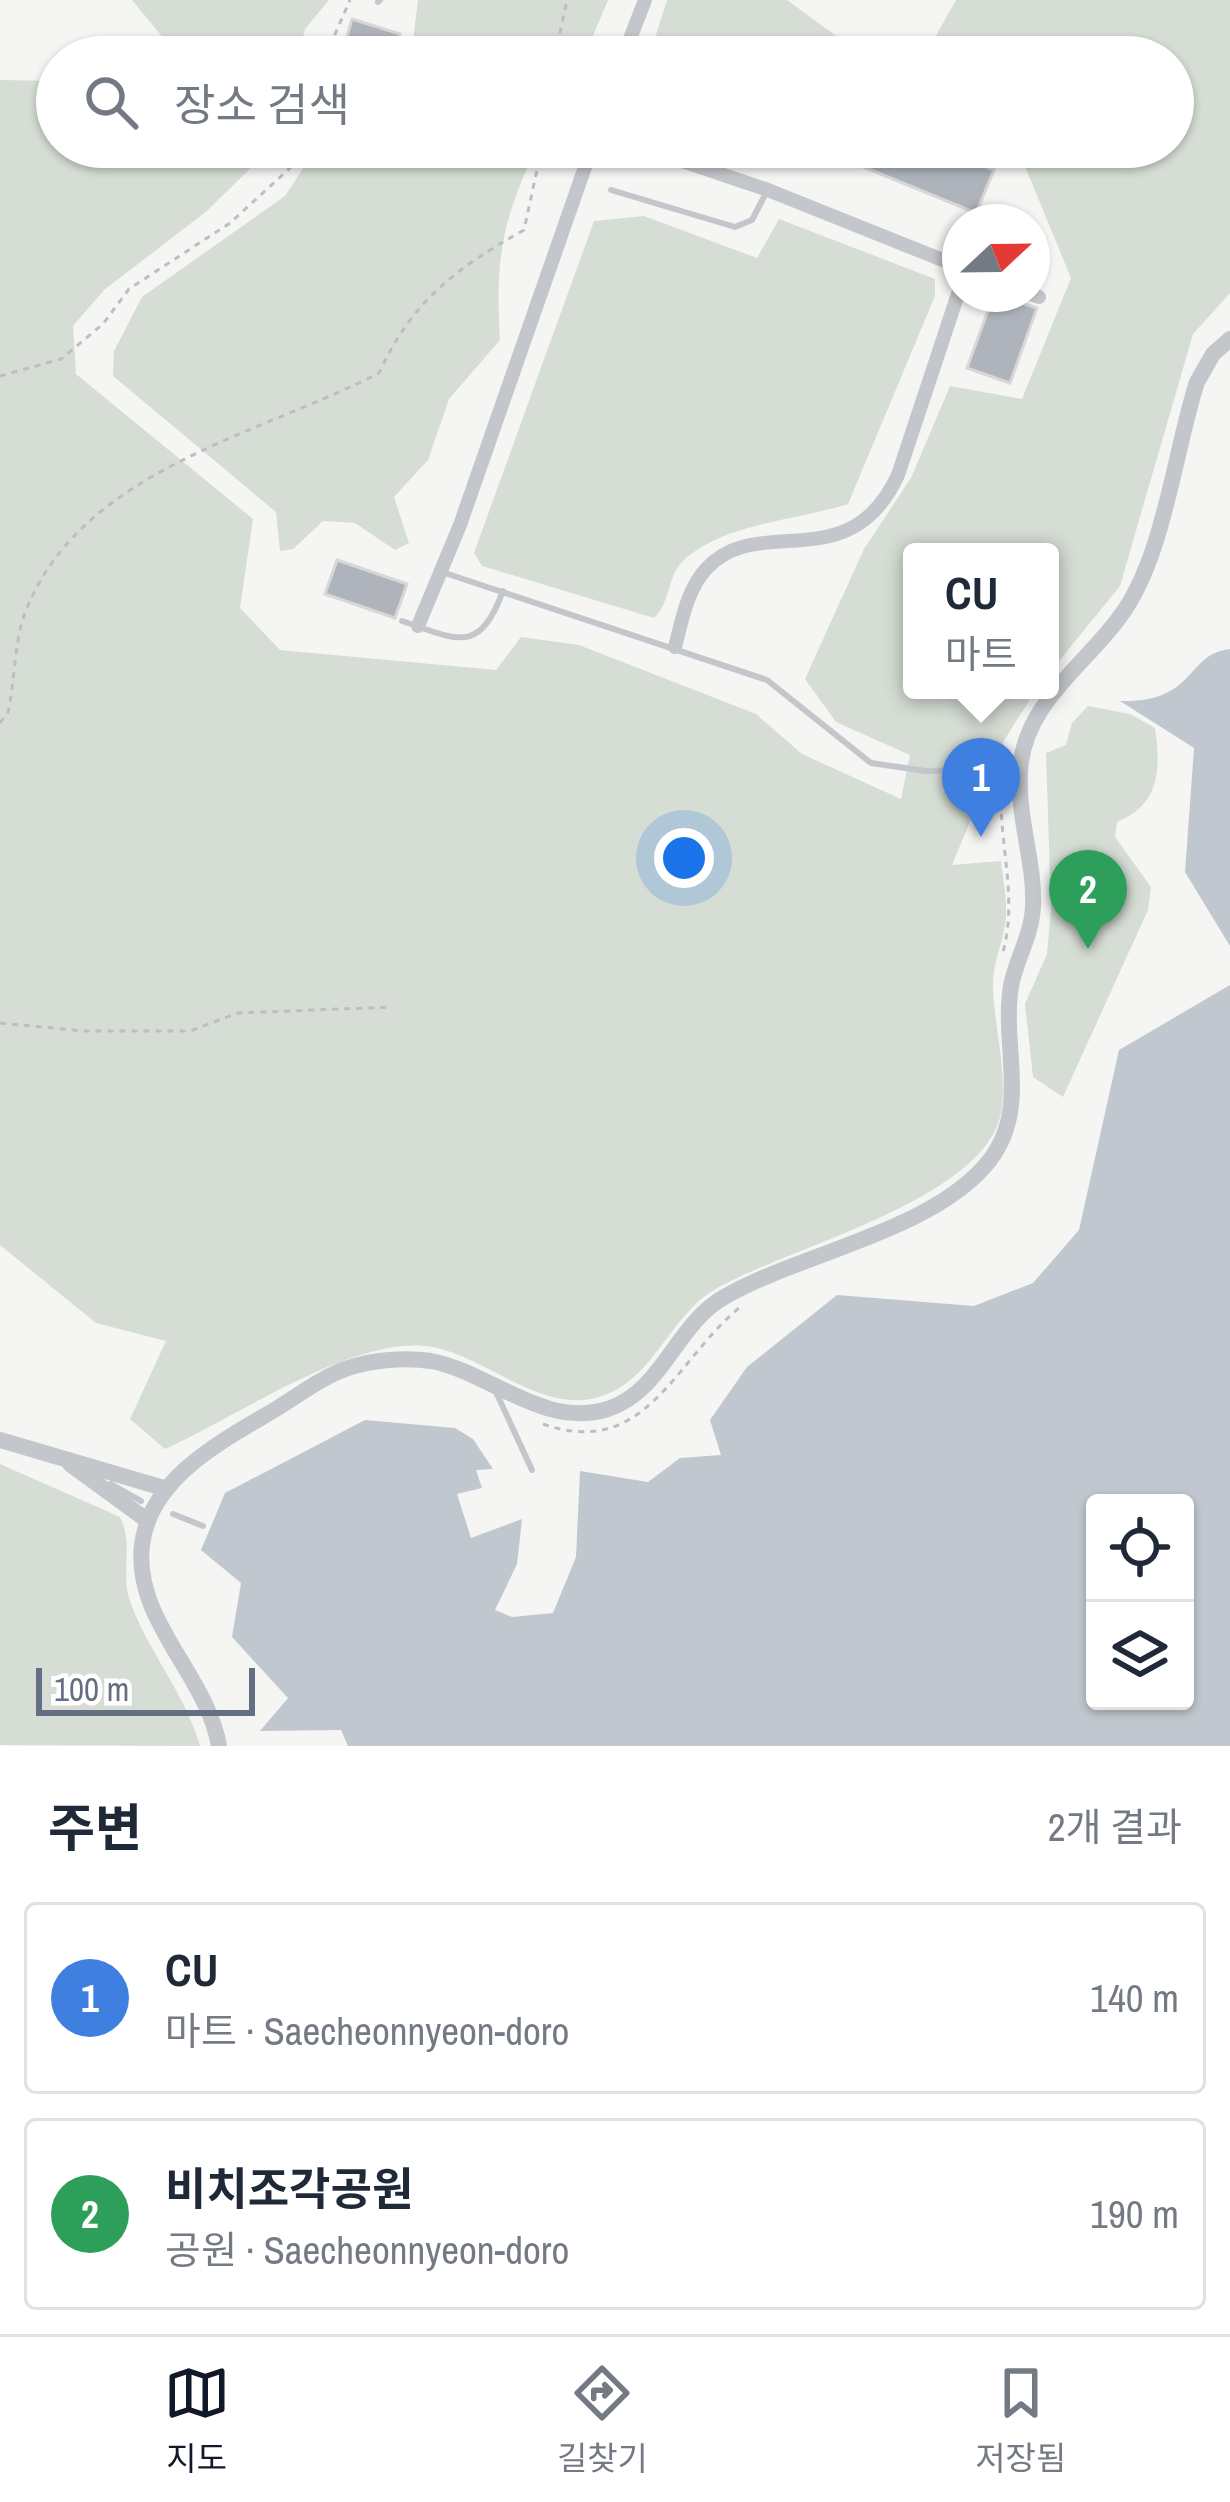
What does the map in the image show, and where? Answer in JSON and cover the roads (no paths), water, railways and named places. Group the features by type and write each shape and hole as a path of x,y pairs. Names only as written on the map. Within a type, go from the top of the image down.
{"street":[{"path":"631,36 645,0"},
{"path":"410,623 442,572 585,168"},
{"path":"703,168 942,261"},
{"path":"675,647 694,587 719,558 741,549 842,532 884,502 951,312"},
{"path":"1059,685 1133,598 1196,382 1213,354 1230,339"},
{"path":"219,1746 205,1702 146,1587 141,1549 148,1521 167,1489 221,1440 350,1367 430,1361 572,1413 622,1402 650,1381 689,1327 714,1304 924,1209 982,1171 1011,1119 1010,999 1034,909 1011,770 1048,699"},
{"path":"0,1440 167,1489"},
{"path":"60,1456 148,1521"}],"lane":[{"path":"610,190 735,227 752,220 768,190"},
{"path":"442,572 675,647 784,688 871,763 926,771 1011,770"},
{"path":"410,623 457,638 476,636 491,623 503,591"},
{"path":"494,1387 532,1470"},
{"path":"60,1456 141,1501"},
{"path":"173,1514 203,1526"}],"place":[{"name":"CU","path":"981,837"},
{"name":"비치조각공원","path":"1088,949"}]}
